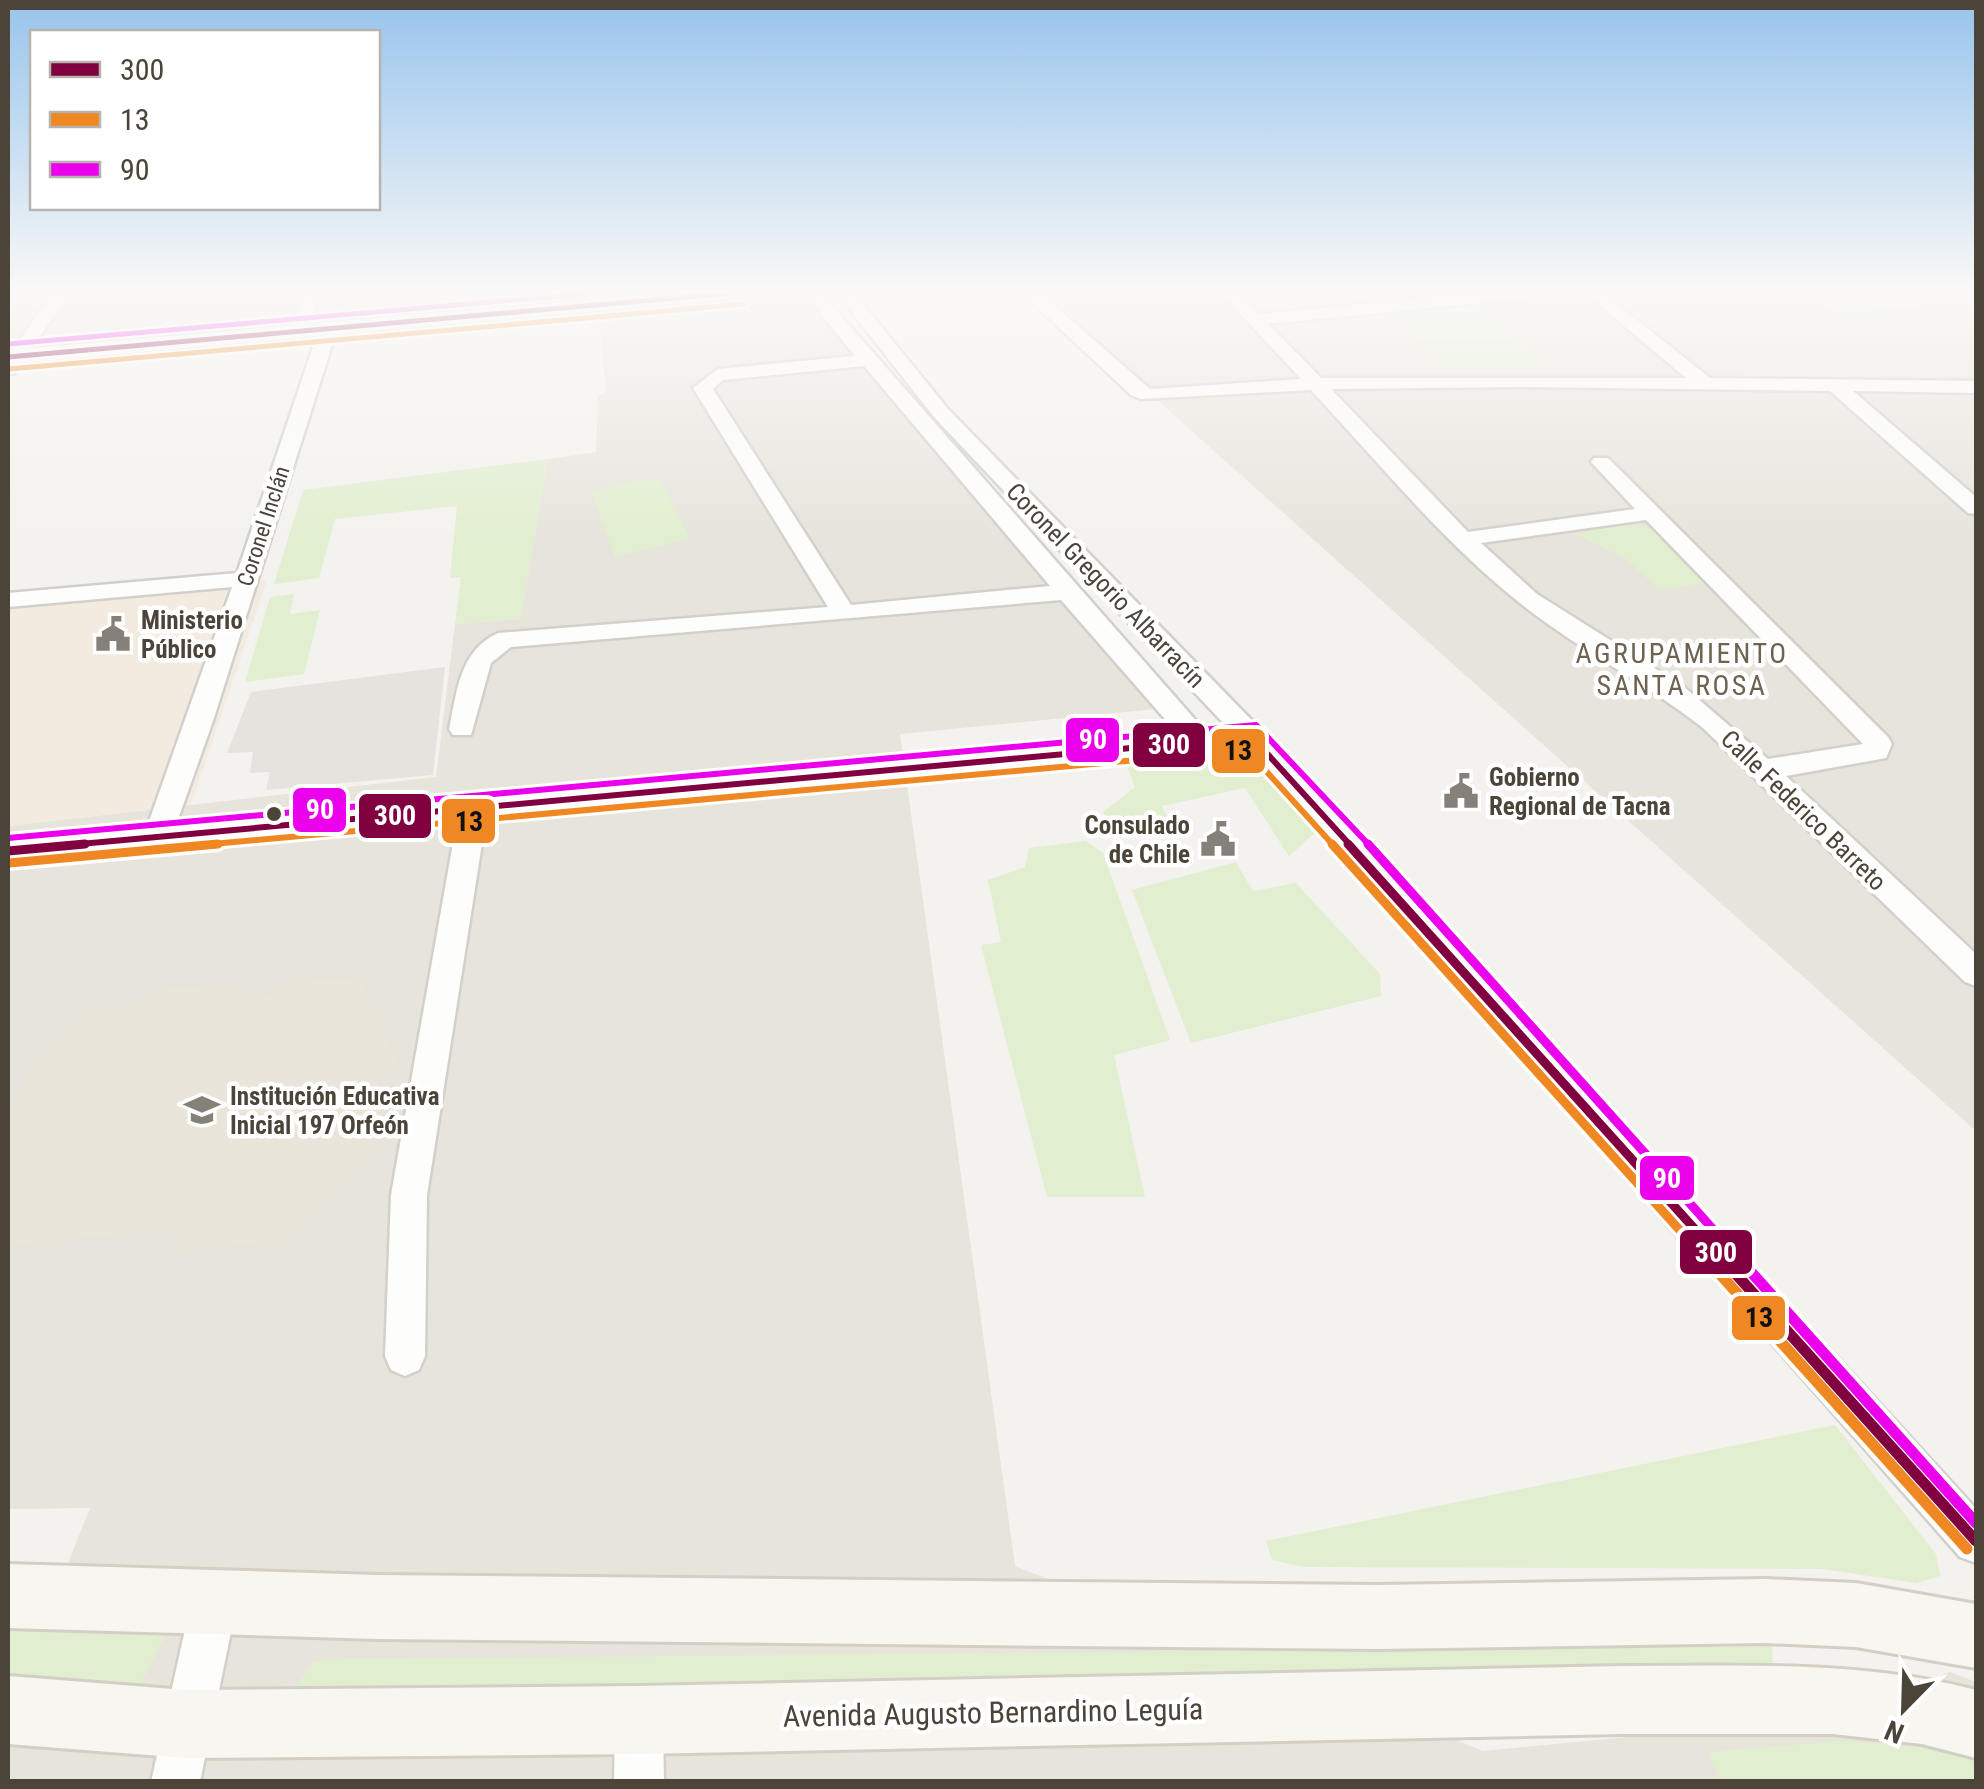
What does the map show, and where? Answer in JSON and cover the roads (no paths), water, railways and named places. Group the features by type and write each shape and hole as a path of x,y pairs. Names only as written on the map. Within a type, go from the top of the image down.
{"main road":[{"path":"8,1596 214,1603 1358,1617 1764,1611 1856,1615 1976,1636"},
{"name":"Avenida Augusto Bernardino Leguía","path":"8,1710 181,1753 639,1751 1603,1700 1832,1700 1922,1710 1976,1724"}],"street":[{"name":"Coronel Inclán","path":"158,836 312,375"},
{"path":"716,375 703,388 844,613"},
{"path":"880,375 1202,744"},
{"name":"Coronel Gregorio Albarracín","path":"912,375 942,413 1306,793 1976,1541"},
{"path":"1120,375 1138,392 1148,394 1318,384 1539,381 1976,387"},
{"name":"Calle Federico Barreto","path":"1310,375 1463,539 1529,599 1674,692 1762,770 1976,974"},
{"path":"1695,375 1706,384"},
{"path":"1836,386 1976,508"},
{"path":"1601,462 1879,744 1876,752 1762,770"},
{"path":"1463,539 1652,513"},
{"path":"8,600 246,578"},
{"path":"462,730 480,654 490,644 1067,592"},
{"path":"8,850 473,811 1252,737"},
{"path":"405,1356 409,1195 473,811"},
{"path":"181,1753 214,1603"}],"place":[{"name":"Ministerio Público","path":"113,634"},
{"name":"Gobierno Regional de Tacna","path":"1461,791"},
{"name":"Consulado de Chile","path":"1218,839"},
{"name":"Institución Educativa Inicial 197 Orfeón","path":"202,1110"}],"district":[{"name":"AGRUPAMIENTO SANTA ROSA","path":"1682,669"}]}
